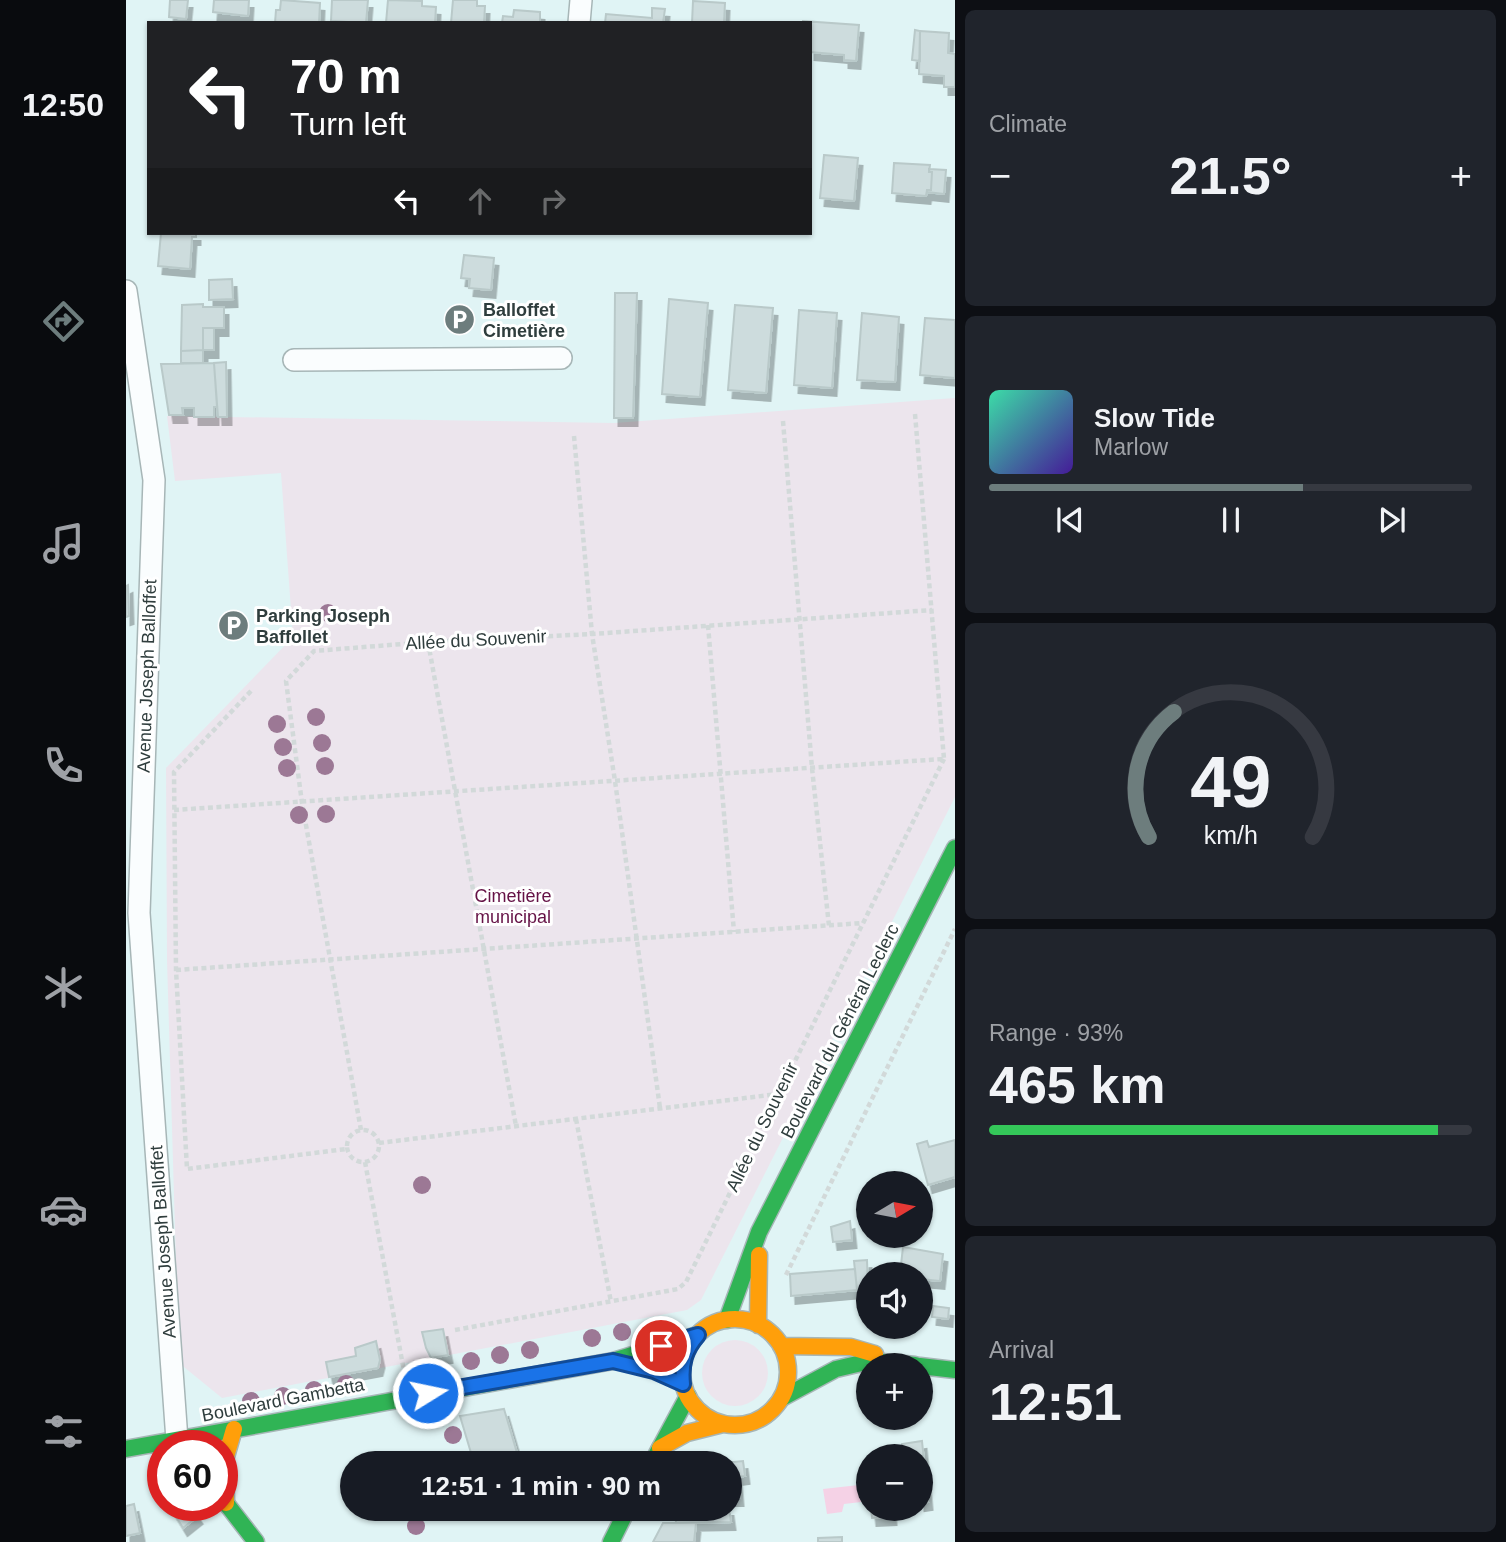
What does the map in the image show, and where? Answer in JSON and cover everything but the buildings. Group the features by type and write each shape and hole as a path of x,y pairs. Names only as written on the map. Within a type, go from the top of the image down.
{"main road":[{"name":"Boulevard du Général Leclerc","path":"727,1320 759,1232 955,848"},
{"name":"Boulevard du Général Leclerc","path":"758,1325 759,1232"},
{"path":"658,1451 685,1390 684,1357 689,1345 711,1325 727,1320 748,1321 771,1334 781,1346 788,1372 782,1398"},
{"name":"Boulevard Gambetta","path":"230,1430 613,1361 698,1335"},
{"path":"781,1346 851,1347 872,1353"},
{"name":"Boulevard Gambetta","path":"613,1361 640,1367"},
{"path":"663,1451 687,1433 723,1424 740,1425 757,1421 771,1411 782,1398 836,1369 856,1364"},
{"path":"933,1367 955,1370"},
{"path":"664,1375 685,1390 696,1409 723,1424"},
{"name":"Boulevard Gambetta","path":"126,1449 147,1447"},
{"path":"238,1519 256,1542"},
{"path":"611,1542 622,1521"}],"street":[{"path":"579,21 581,0"},
{"name":"Avenue Joseph Balloffet","path":"126,291 154,480 139,913 178,1430"},
{"path":"294,360 453,350 562,358"}],"path":[{"path":"174,810 944,759 915,414"},
{"path":"783,421 812,768 829,926"},
{"path":"574,436 592,634 660,1108"},
{"name":"Allée du Souvenir","path":"302,803 286,681 313,650 932,610"},
{"path":"708,625 734,932"},
{"path":"428,642 516,1126"},
{"path":"251,691 174,772 176,970 187,1169 346,1149"},
{"name":"Allée du Souvenir","path":"456,1330 678,1289 686,1282 944,759"},
{"path":"302,803 361,1130"},
{"path":"176,970 863,923"},
{"path":"785,1277 955,929"},
{"path":"379,1143 778,1094"},
{"path":"576,1119 611,1302"},
{"path":"361,1130 372,1132 379,1143 375,1156 365,1162 352,1159 346,1149 347,1140 361,1130"},
{"path":"365,1162 405,1380"}],"green space":[{"name":"Cimetière municipal","path":"955,398 955,797 701,1300 687,1310 222,1398 179,1363 167,960 166,768 293,637 281,473 175,481 167,416 614,423"},
{"path":"741,1340 759,1349 766,1360 766,1386 759,1397 748,1404 729,1406 711,1397 704,1386 702,1367 711,1349 722,1342"}],"shaded area":[{"path":"856,1485 856,1503 844,1504 842,1512 827,1514 823,1489"}],"traffic: fast":[{"path":"727,1320 759,1232 955,848"},
{"path":"126,1449 613,1361 697,1335"},
{"path":"782,1398 836,1369 856,1364"},
{"path":"933,1367 955,1370"},
{"path":"658,1451 688,1396"},
{"path":"238,1519 256,1542"},
{"path":"611,1542 622,1521"}],"traffic: slow":[{"path":"758,1325 759,1255"},
{"path":"735,1319 755,1323 772,1335 784,1352 788,1372 784,1392 772,1409 755,1421 735,1425 715,1421 698,1409 686,1392 682,1372 686,1352 698,1335 715,1323 735,1319"},
{"path":"781,1346 851,1347 872,1353"},
{"path":"660,1448 687,1433 723,1424"}],"place":[{"name":"Balloffet Cimetière","path":"460,320"},
{"name":"Parking Joseph Baffollet","path":"233,626"}],"route":[{"path":"428,1393 613,1361 654,1371 683,1384 684,1357 689,1345 698,1335 661,1346"}]}
